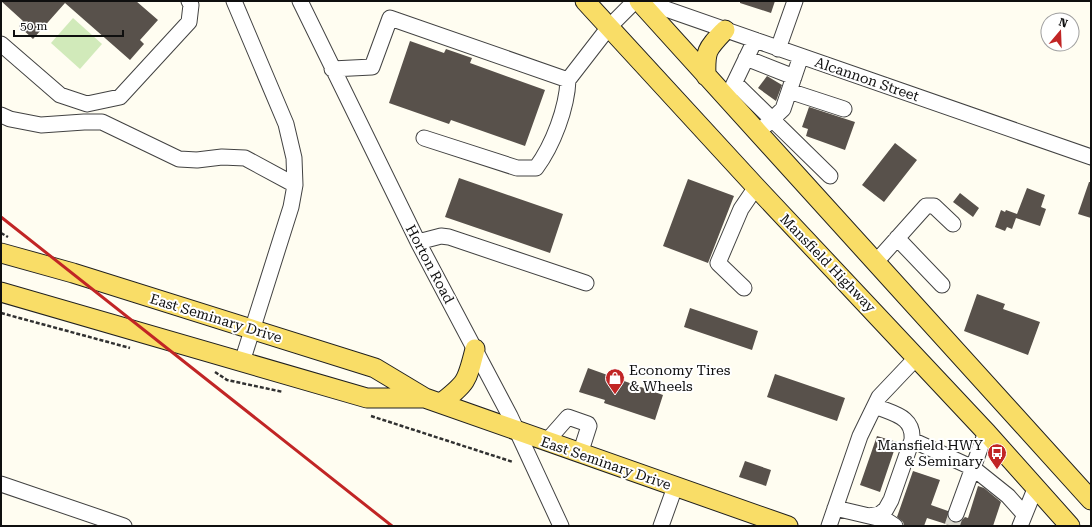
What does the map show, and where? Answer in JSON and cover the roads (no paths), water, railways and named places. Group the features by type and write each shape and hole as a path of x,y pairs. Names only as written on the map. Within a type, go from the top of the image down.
{"main road":[{"name":"Mansfield Highway","path":"585,1 756,187 986,432 1035,489 1070,526"},
{"path":"639,1 706,76 731,91 758,133 1091,500"},
{"path":"706,76 705,54 725,30"},
{"name":"East Seminary Drive","path":"1,253 375,368 433,401 788,526"},
{"name":"East Seminary Drive","path":"1,292 367,398 433,401"},
{"path":"433,401 458,390 467,379 475,349"}],"street":[{"path":"1,44 60,95 86,104 120,97 189,22 191,5 189,1"},
{"path":"234,1 286,124 294,158 294,185 291,207 242,362"},
{"name":"Horton Road","path":"300,1 418,242 518,432 561,526"},
{"path":"424,138 517,168 536,168 546,154 567,97 568,80 608,26 635,1"},
{"name":"Alcannon Street","path":"643,1 1091,157"},
{"path":"778,49 795,1"},
{"path":"332,69 372,67 390,18 568,80"},
{"path":"755,40 731,91 772,119 830,176"},
{"path":"758,133 783,109 801,56"},
{"path":"746,58 791,84 844,110"},
{"path":"1,115 10,119 41,125 102,122 179,159 197,160 222,157 245,158 294,185"},
{"path":"744,288 718,264 741,209 756,187"},
{"path":"875,263 926,206 934,206 953,224"},
{"path":"418,242 441,236 449,237 586,283"},
{"path":"897,238 942,285"},
{"path":"829,526 860,436 874,406 879,397 916,357"},
{"path":"868,516 880,514 889,504 912,440 913,430 911,425 904,418 874,406"},
{"path":"546,442 568,417 588,424 589,426 580,454"},
{"path":"956,514 986,432"},
{"path":"912,440 973,468 1008,496 1022,520"},
{"path":"1,484 124,526"},
{"path":"661,526 675,487"},
{"path":"1022,520 1035,489"},
{"path":"835,508 886,520 894,526"}],"tunnel":[{"path":"952,526 956,514"}],"railway":[{"path":"1,217 392,526"}],"place":[{"name":"Economy Tires & Wheels","path":"615,395"},
{"name":"Mansfield HWY & Seminary","path":"997,470"}]}
